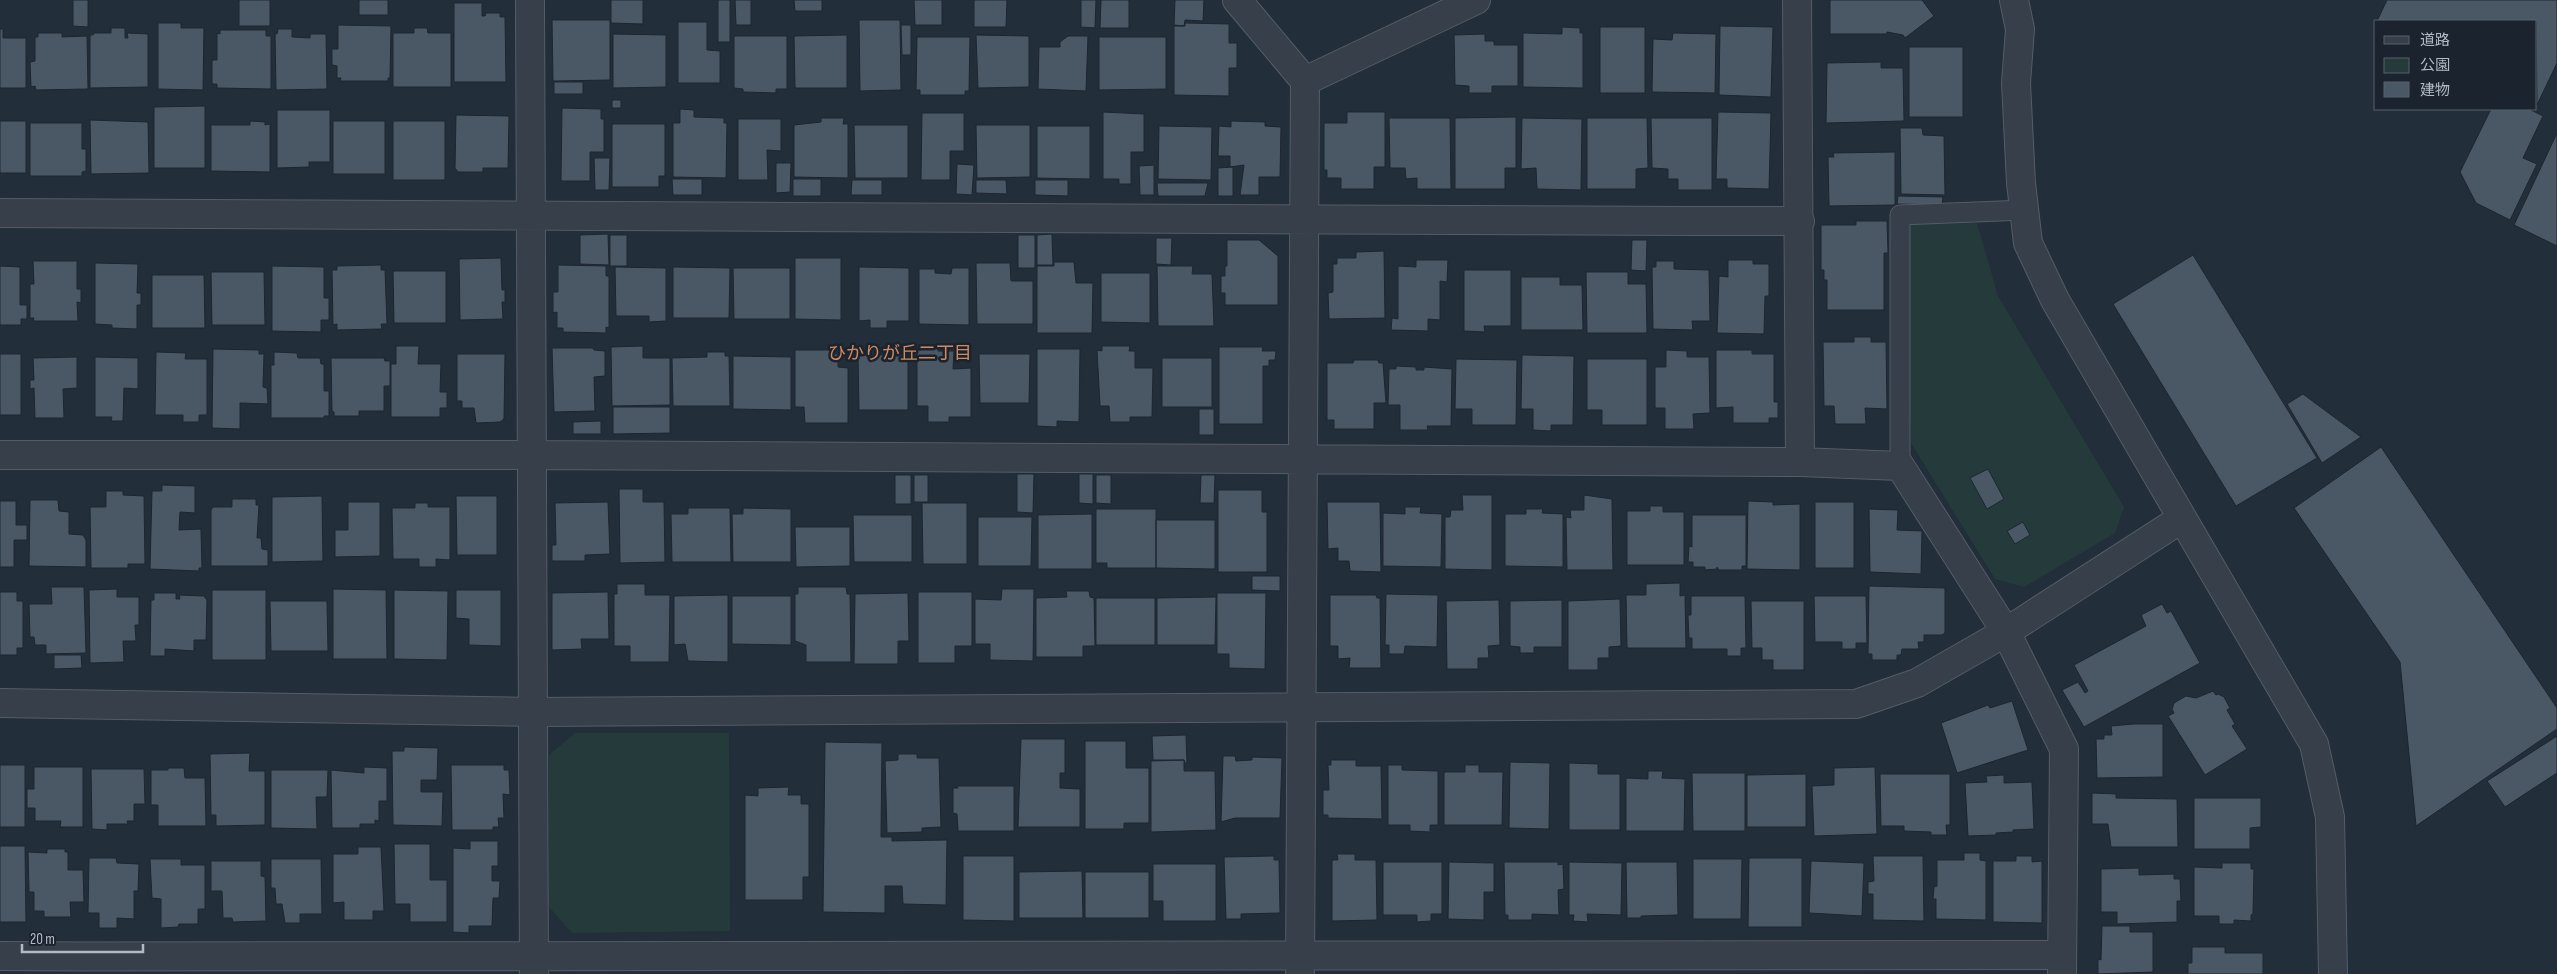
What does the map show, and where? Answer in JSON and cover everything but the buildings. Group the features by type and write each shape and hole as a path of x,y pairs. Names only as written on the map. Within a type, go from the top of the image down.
{"street":[{"path":"530,0 534,967"},
{"path":"1237,0 1305,80 1300,965"},
{"path":"1305,80 1476,0"},
{"path":"1797,0 1800,221 1800,462"},
{"path":"2014,0 2020,29 2016,83 2021,183 2028,243 2055,300 2181,519 2314,744 2330,817 2333,974"},
{"path":"0,213 532,214 1304,222 1800,221"},
{"path":"0,455 532,455 1800,462 1900,466 2006,632 2064,750 2062,965 534,967 0,956"},
{"path":"0,703 533,712 1856,704 1917,684 2006,632 2181,519"}],"lane":[{"path":"1900,466 1900,215 2024,210"}],"green space":[{"path":"1977,223 1998,296 2124,507 2115,533 2024,587 1995,579 1911,443 1906,224"},
{"path":"575,733 729,733 730,931 572,933 549,907 549,755"}],"district":[{"name":"ひかりが丘二丁目","path":"900,353"}]}
